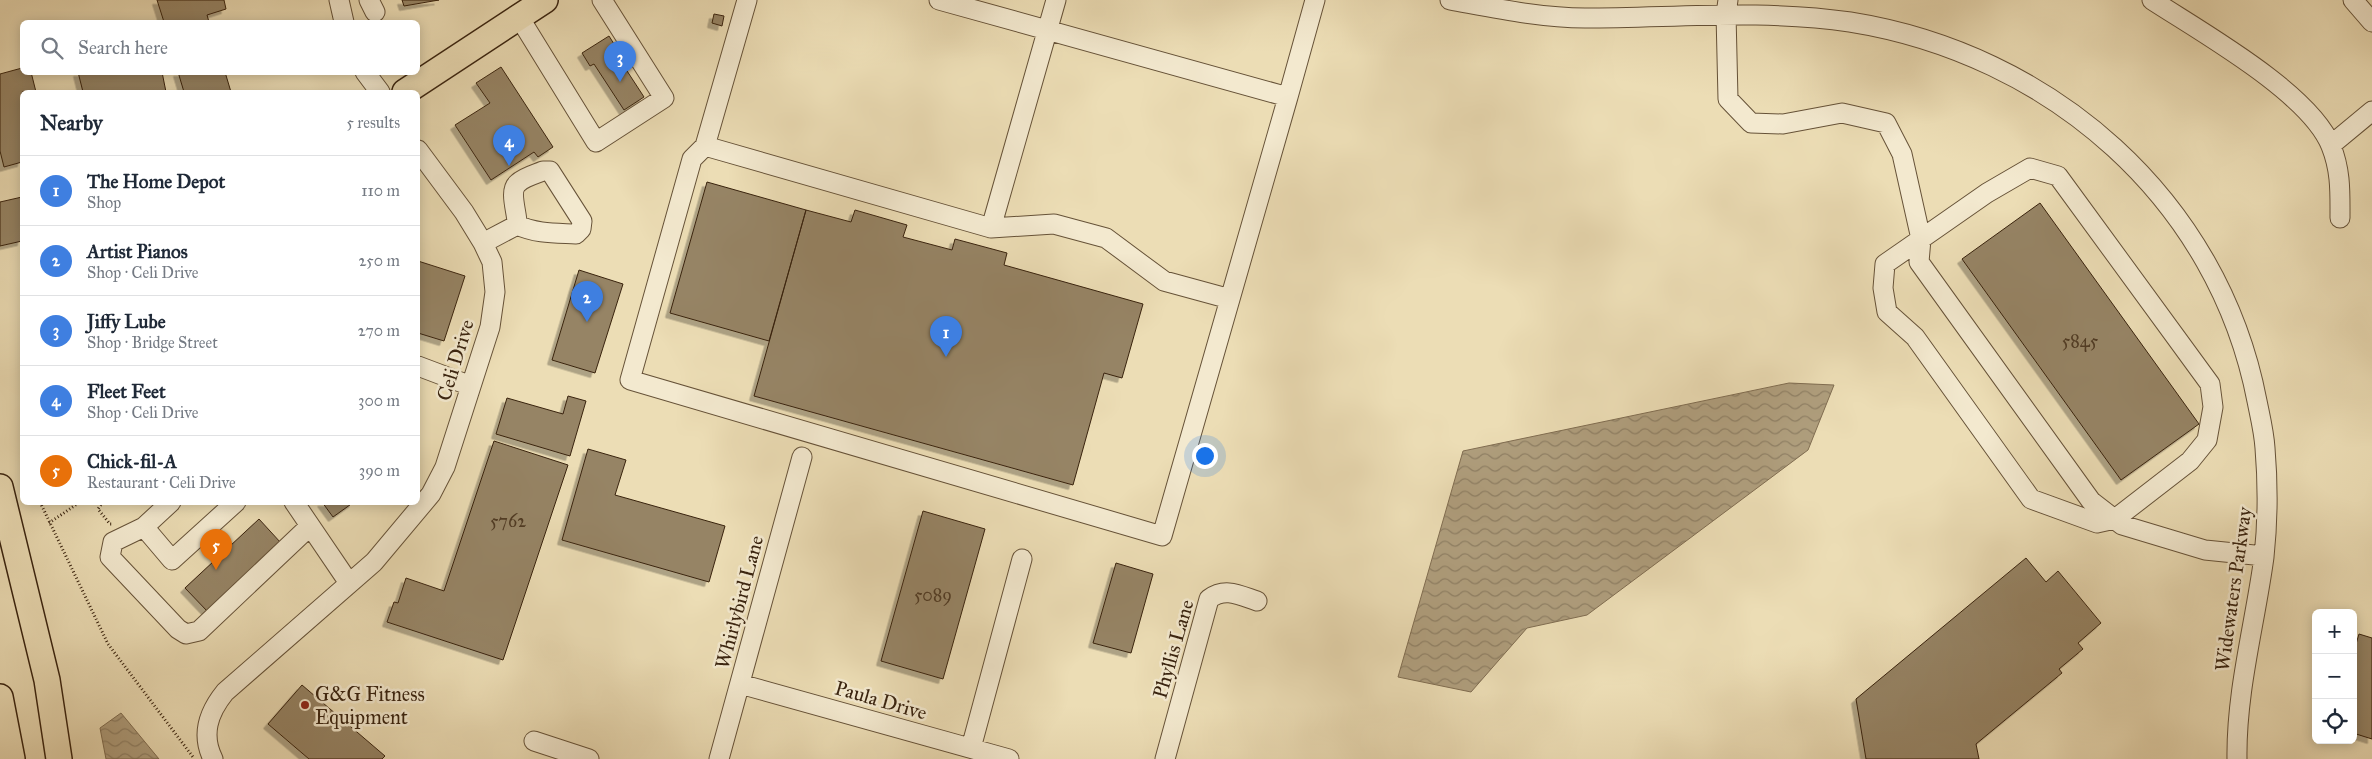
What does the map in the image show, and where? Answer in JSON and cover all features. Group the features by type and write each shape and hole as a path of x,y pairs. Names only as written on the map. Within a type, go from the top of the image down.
{"main road":[{"path":"408,90 545,0"},
{"path":"7,496 47,680 58,759"},
{"path":"0,697 4,733 12,759"}],"street":[{"path":"339,0 344,20"},
{"path":"519,17 596,142 664,98 602,0"},
{"path":"747,0 705,146 692,159 630,380 1162,536 1315,0"},
{"path":"939,0 1288,97"},
{"path":"991,228 1056,0"},
{"name":"Widewaters Parkway","path":"1450,0 1510,11 1581,18 1727,7 1849,22 1901,33 1985,62 2031,87 2090,125 2145,176 2179,218 2215,277 2238,328 2251,372 2265,444 2268,508 2264,556 2237,721 2237,759"},
{"path":"2152,0 2279,85 2317,123 2330,145 2340,175 2340,218"},
{"path":"2353,0 2372,22"},
{"path":"1727,7 1728,99 1751,123 1783,124 1842,114 1886,123 1902,154 1921,240 1919,262 2091,501 2122,525 2205,550 2264,556"},
{"path":"367,75 378,90"},
{"path":"2330,145 2372,111"},
{"path":"705,146 991,228 1054,224 1106,238 1164,282 1230,300"},
{"name":"Celi Drive","path":"213,759 207,747 206,729 216,703 224,692 380,556 431,494 445,467 490,327 496,292 492,262 483,243 464,212 420,153"},
{"path":"2030,168 2058,176 2210,384 2213,406 2207,440 2190,462 2115,519 2097,523 2031,499 1916,337 1888,312 1883,288 1885,264 1921,240 1987,193 2030,168"},
{"path":"483,243 517,225"},
{"path":"420,369 471,386"},
{"name":"Whirlybird Lane","path":"719,759 802,457"},
{"path":"168,505 144,527 113,542 110,557 178,629 186,634 199,631 310,526"},
{"path":"144,527 172,560 233,505"},
{"path":"296,505 350,583"},
{"path":"971,748 1022,559"},
{"name":"Phyllis Lane","path":"1165,759 1209,599 1225,591 1257,601"},
{"name":"Paula Drive","path":"740,684 1009,759"},
{"path":"534,741 588,759"}],"path":[{"path":"41,505 108,644 194,759"},
{"path":"49,523 76,505"}],"water":[{"path":"1789,383 1834,385 1808,450 1587,615 1527,628 1471,692 1398,677 1463,451"},
{"path":"121,713 159,759 106,759 100,728"}],"building":[{"path":"157,0 224,0 226,9 207,15 208,20 163,20"},
{"path":"402,0 439,0 404,6"},
{"path":"714,14 724,16 722,26 712,23"},
{"path":"609,36 619,52 616,54 644,97 624,110 594,64 590,66 582,53"},
{"path":"501,67 553,147 538,157 534,152 491,180 455,125 490,103 476,83"},
{"path":"20,69 20,75 32,75 36,90 20,90 20,163 4,167 0,151 0,74"},
{"path":"79,75 163,75 166,90 82,90"},
{"path":"179,75 226,75 230,90 183,90"},
{"path":"707,182 806,210 769,341 670,313"},
{"path":"20,197 20,241 0,246 0,202"},
{"path":"2040,203 2199,424 2121,480 1962,259"},
{"path":"806,210 851,222 855,210 907,225 903,237 952,250 955,239 1007,253 1004,265 1143,304 1122,378 1104,373 1073,485 754,396"},
{"path":"420,262 465,276 444,341 420,334"},
{"path":"579,270 623,284 595,373 552,360"},
{"path":"568,396 586,401 570,456 496,434 507,398 563,414"},
{"path":"494,441 568,465 503,660 387,622 394,602 398,603 406,578 444,591"},
{"path":"588,449 626,460 615,495 725,526 709,582 562,540"},
{"path":"324,505 350,505 333,517"},
{"path":"923,511 985,529 943,679 881,661"},
{"path":"259,519 281,543 208,612 185,588"},
{"path":"2026,558 2046,582 2058,571 2101,623 2078,643 2083,649 2059,669 2062,673 1976,744 1979,759 1866,759 1856,699"},
{"path":"1116,563 1153,574 1131,653 1093,643"},
{"path":"2359,634 2372,638 2372,739 2357,734 2357,641"},
{"name":"G&G Fitness Equipment","path":"302,685 385,756 382,759 309,759 268,724"}],"place":[{"name":"Jiffy Lube","path":"620,82"},
{"name":"Fleet Feet","path":"509,166"},
{"name":"Artist Pianos","path":"587,322"},
{"name":"The Home Depot","path":"946,357"},
{"name":"Chick-fil-A","path":"216,570"},
{"name":"G&G Fitness Equipment","path":"305,705"}]}
